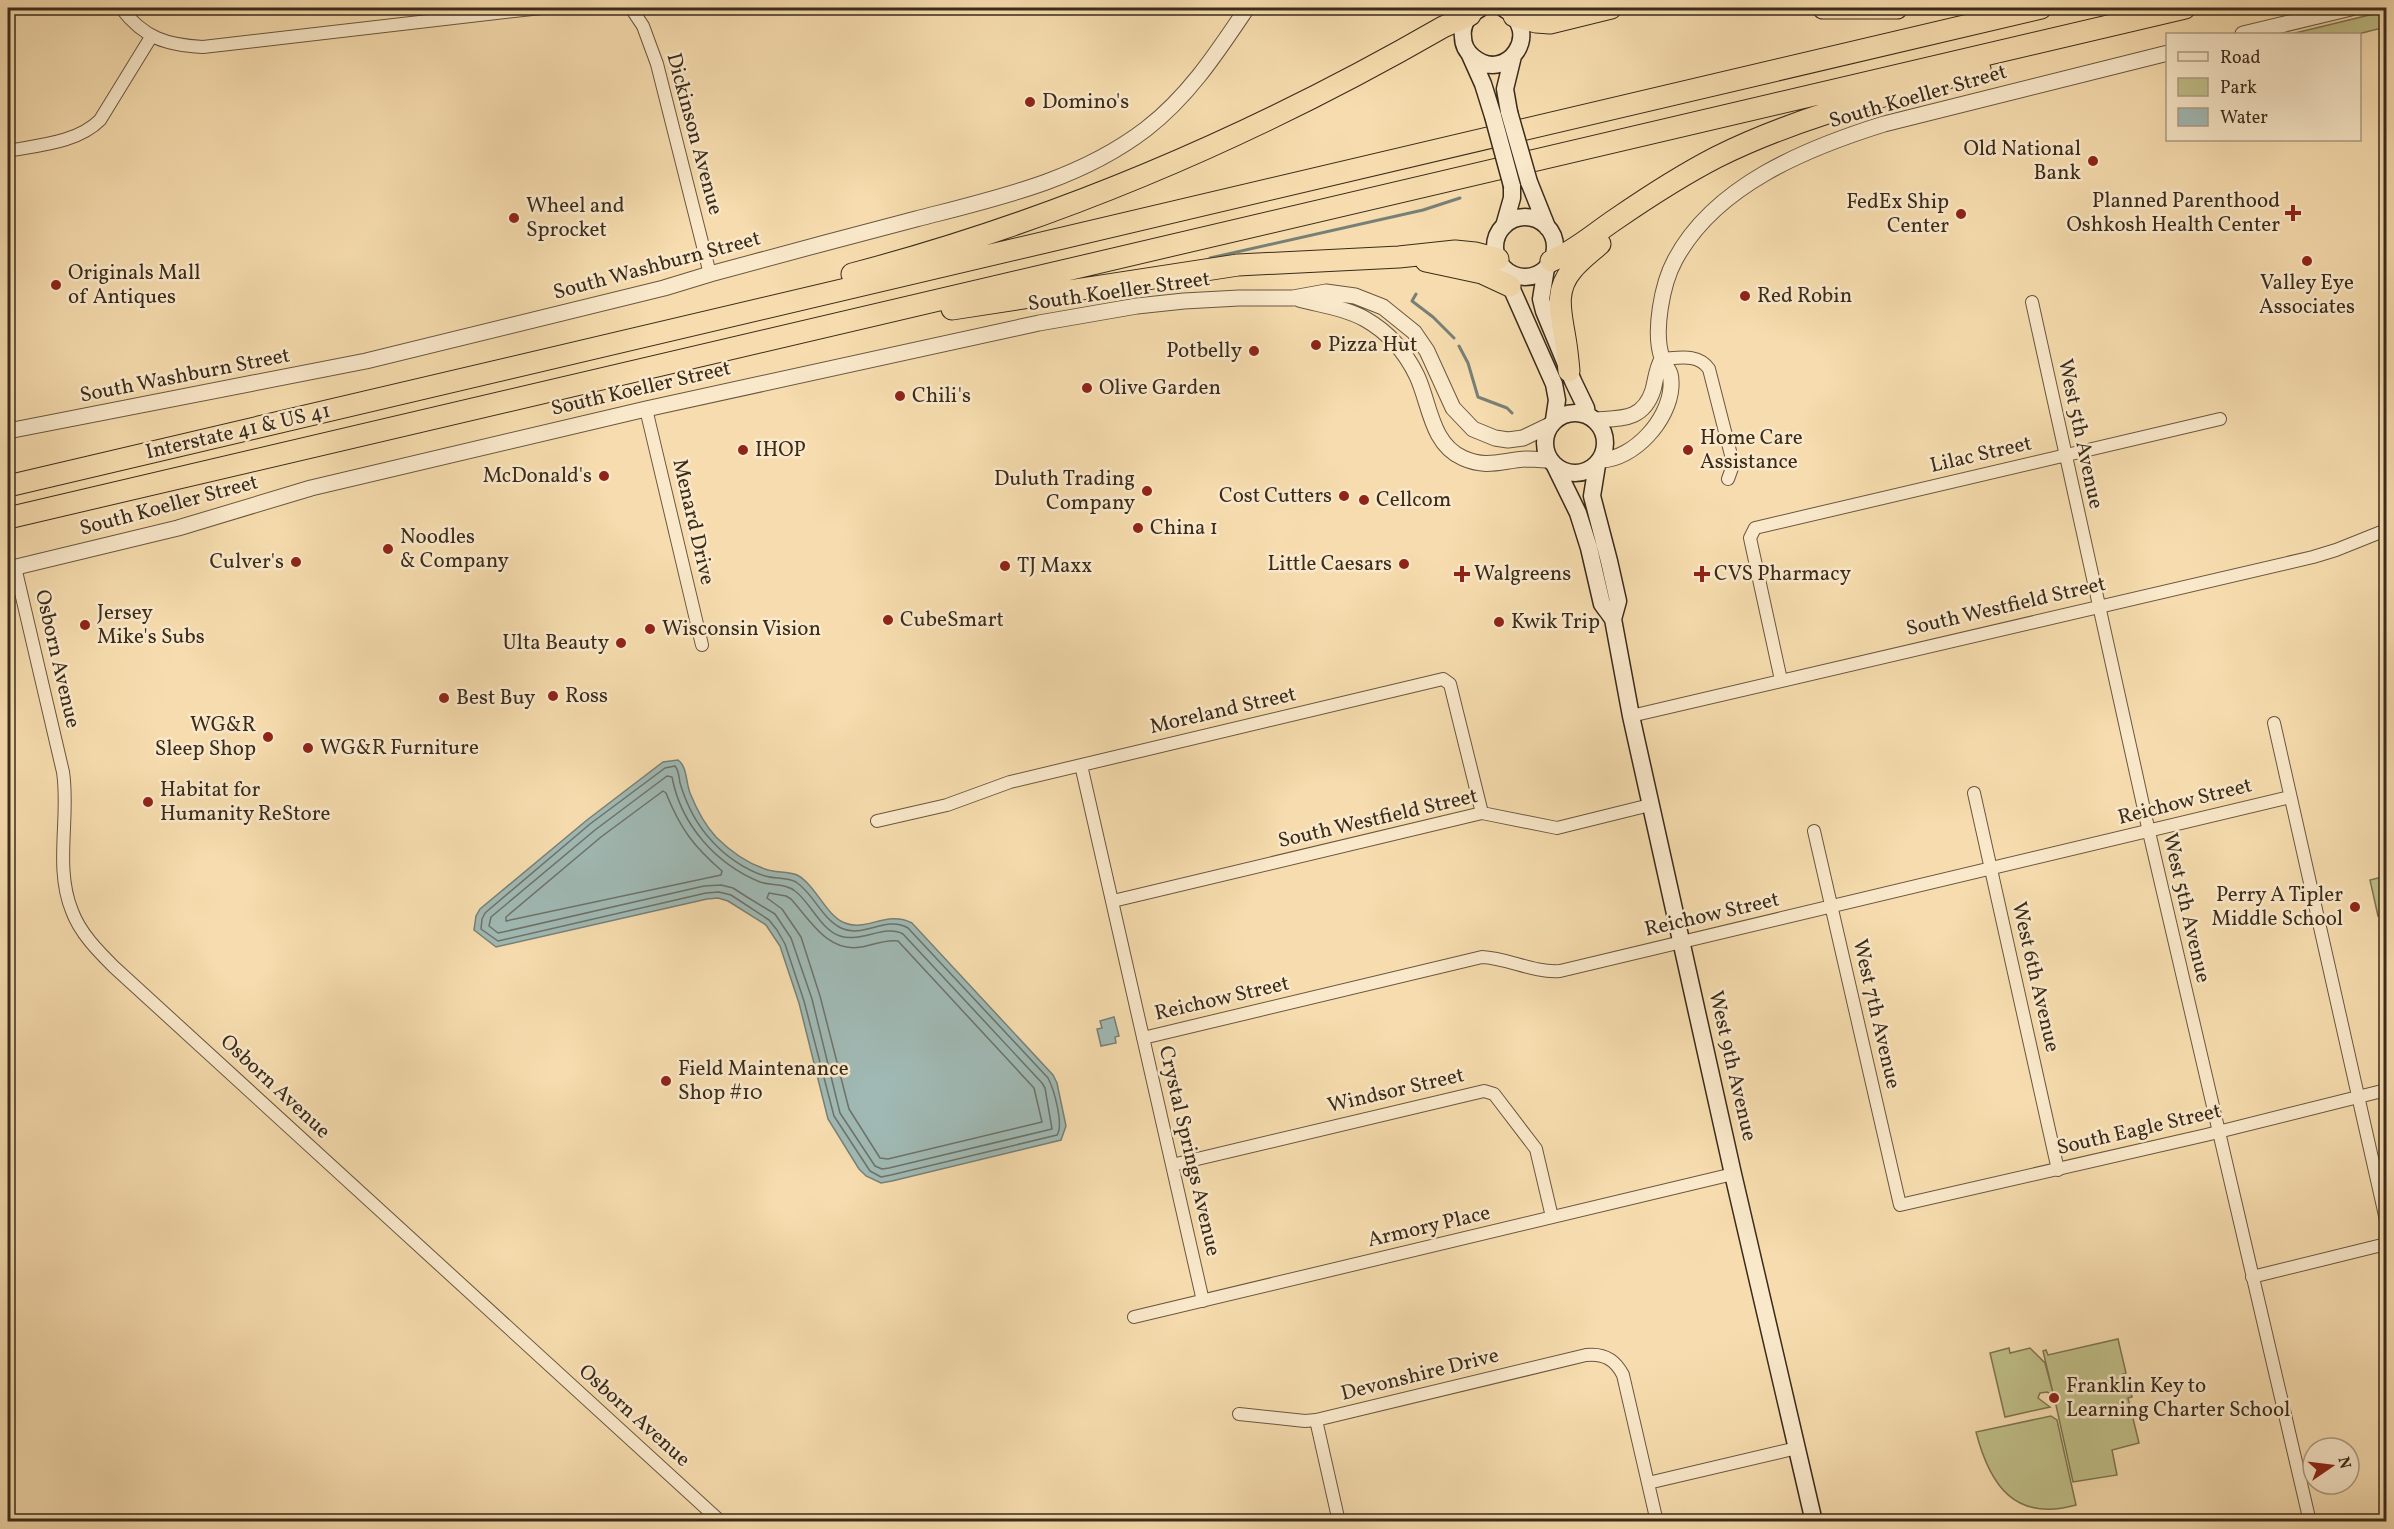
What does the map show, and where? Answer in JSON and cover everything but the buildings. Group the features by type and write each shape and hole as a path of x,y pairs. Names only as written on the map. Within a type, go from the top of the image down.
{"highway":[{"path":"1509,11 1536,22 1550,23 1611,8"},
{"path":"1823,8 1897,8"},
{"path":"725,318 2041,8"},
{"path":"8,518 2185,8"},
{"path":"725,318 776,294 947,246 1066,206 1128,181 1281,112 1443,27 1470,10"},
{"path":"1549,264 1626,212 1717,158 1768,136 1886,95 2047,52 2105,26"},
{"path":"1569,371 1558,303 1564,280 1653,196"},
{"path":"914,305 939,311 1238,266 1399,257 1455,251 1475,253 1504,271"},
{"path":"1399,257 1455,266 1488,276 1504,271"},
{"name":"Interstate 41 & US 41","path":"8,486 725,318"}],"main road":[{"path":"1470,10 1462,34 1464,45 1482,84 1512,186 1512,198 1504,226 1496,242 1504,271 1554,384 1557,400 1545,442 1552,463 1565,472 1576,474 1587,471 1599,462 1605,450 1605,439 1602,429 1591,418 1569,371 1551,330 1541,299 1554,244 1528,182 1509,112 1505,89 1513,56 1521,39 1521,27 1509,11"},
{"path":"1469,54 1475,60 1491,65 1507,61 1513,56"},
{"path":"1504,226 1510,221 1526,217 1541,222 1548,228"},
{"path":"1504,271 1529,277 1549,264"},
{"path":"1552,423 1570,413 1591,418"},
{"name":"West 9th Avenue","path":"1599,462 1592,496 1610,561 1618,601 1613,619"},
{"name":"West 9th Avenue","path":"1552,463 1578,513 1602,604 1613,619 1650,805 1814,1521"}],"street":[{"path":"121,8 151,37 184,46 203,47 541,8"},
{"name":"Dickinson Avenue","path":"632,8 643,26 657,64 710,274"},
{"name":"South Washburn Street","path":"8,431 366,361 664,288 1020,192 1089,165 1147,128 1211,63 1247,8"},
{"path":"2247,33 2351,8"},
{"path":"8,151 75,136 92,128 100,120 151,37"},
{"name":"South Koeller Street","path":"1591,418 1623,419 1639,411 1652,393 1656,371 1662,359 1660,306 1668,273 1694,231 1709,216 1736,194 1767,174 1816,148 1884,124 2166,54"},
{"name":"South Koeller Street","path":"11,568 178,528 317,486 646,409 1085,314 1184,301 1293,298 1326,292 1341,293 1383,307 1405,324 1422,342 1453,408 1463,421 1479,432 1508,440 1523,438 1552,423"},
{"name":"South Koeller Street","path":"1293,298 1341,309 1378,328 1391,339 1418,378 1439,435 1446,445 1462,458 1488,464 1527,459 1552,463"},
{"name":"West 5th Avenue","path":"2032,302 2149,832 2310,1521"},
{"path":"1662,359 1698,359 1712,373 1731,455 1732,468 1728,479"},
{"name":"South Koeller Street","path":"1599,462 1609,460 1637,445 1654,429 1663,416 1670,396 1671,371 1662,359"},
{"name":"Menard Drive","path":"646,409 702,645"},
{"name":"Lilac Street","path":"1781,680 1750,538 1752,531 1758,527 2220,419"},
{"name":"South Westfield Street","path":"1631,716 2313,556 2336,550 2386,530"},
{"name":"Osborn Avenue","path":"11,568 63,772 66,791 64,874 67,894 72,910 90,940 114,966 721,1521"},
{"name":"Moreland Street","path":"877,821 947,805 997,786 1443,679 1450,684 1482,813"},
{"path":"2274,723 2386,1220"},
{"name":"Crystal Springs Avenue","path":"1081,765 1203,1301"},
{"name":"West 6th Avenue","path":"1974,793 2058,1170"},
{"name":"Reichow Street","path":"1143,1038 1482,957 1492,957 1543,970 1560,971 2290,797"},
{"name":"South Westfield Street","path":"1113,901 1482,813 1557,828 1650,805"},
{"name":"West 7th Avenue","path":"1814,831 1900,1205"},
{"name":"South Eagle Street","path":"1900,1205 2058,1170 2386,1090"},
{"name":"Windsor Street","path":"1172,1165 1484,1091 1494,1094 1536,1149 1552,1217"},
{"name":"Armory Place","path":"1134,1317 1733,1174"},
{"path":"2252,1277 2386,1244"},
{"name":"Devonshire Drive","path":"1239,1414 1305,1421 1316,1420 1594,1354 1609,1358 1623,1375 1648,1483"},
{"path":"1316,1420 1339,1521"},
{"path":"1657,1521 1648,1483 1797,1448"}],"green space":[{"path":"2386,11 2386,27 2361,33 2295,33"},
{"path":"2386,876 2386,914 2378,916 2370,880"},
{"path":"2118,1339 2126,1373 2123,1374 2132,1397 2128,1398 2139,1443 2112,1450 2117,1475 2073,1482 2054,1396 2047,1392 2040,1393 2038,1398 2050,1407 2005,1417 1990,1353 2009,1348 2010,1353 2030,1348 2045,1363 2053,1393 2043,1351 2046,1350 2048,1355"},
{"path":"2051,1416 2057,1420 2076,1505 2055,1509 2021,1504 2008,1495 1989,1469 1976,1432"}],"water":[{"path":"678,760 683,766 690,793 705,822 716,837 739,856 765,869 797,875 810,886 832,914 845,923 861,925 894,919 912,923 1053,1075 1057,1083 1066,1126 1061,1140 892,1181 881,1183 866,1176 859,1169 828,1119 799,1003 780,946 766,925 728,901 718,898 707,899 496,947 474,930 476,916 480,909 587,820 663,762"},
{"path":"1114,1017 1119,1036 1115,1037 1116,1043 1101,1046 1097,1029 1102,1028 1100,1021"}],"waterway":[{"path":"1210,258 1423,210 1460,198"},
{"path":"1416,294 1412,301 1433,317 1454,338"},
{"path":"1459,346 1468,363 1478,397 1507,408 1512,413"}],"place":[{"name":"Domino's","path":"1030,102"},
{"name":"Old National Bank","path":"2093,161"},
{"name":"Planned Parenthood Oshkosh Health Center","path":"2293,213"},
{"name":"FedEx Ship Center","path":"1961,214"},
{"name":"Wheel and Sprocket","path":"514,218"},
{"name":"Valley Eye Associates","path":"2307,261"},
{"name":"Originals Mall of Antiques","path":"56,285"},
{"name":"Red Robin","path":"1745,296"},
{"name":"Pizza Hut","path":"1316,345"},
{"name":"Potbelly","path":"1254,351"},
{"name":"Olive Garden","path":"1087,388"},
{"name":"Chili's","path":"900,396"},
{"name":"IHOP","path":"743,450"},
{"name":"Home Care Assistance","path":"1688,450"},
{"name":"McDonald's","path":"604,476"},
{"name":"Duluth Trading Company","path":"1147,491"},
{"name":"Cost Cutters","path":"1344,496"},
{"name":"Cellcom","path":"1364,500"},
{"name":"China 1","path":"1138,528"},
{"name":"Noodles & Company","path":"388,549"},
{"name":"Culver's","path":"296,562"},
{"name":"Little Caesars","path":"1404,564"},
{"name":"TJ Maxx","path":"1005,566"},
{"name":"Walgreens","path":"1462,574"},
{"name":"CVS Pharmacy","path":"1702,574"},
{"name":"CubeSmart","path":"888,620"},
{"name":"Kwik Trip","path":"1499,622"},
{"name":"Jersey Mike's Subs","path":"85,625"},
{"name":"Wisconsin Vision","path":"650,629"},
{"name":"Ulta Beauty","path":"621,643"},
{"name":"Ross","path":"553,696"},
{"name":"Best Buy","path":"444,698"},
{"name":"WG&R Sleep Shop","path":"268,737"},
{"name":"WG&R Furniture","path":"308,748"},
{"name":"Habitat for Humanity ReStore","path":"148,802"},
{"name":"Perry A Tipler Middle School","path":"2355,907"},
{"name":"Field Maintenance Shop #10","path":"666,1081"},
{"name":"Franklin Key to Learning Charter School","path":"2054,1398"}]}
